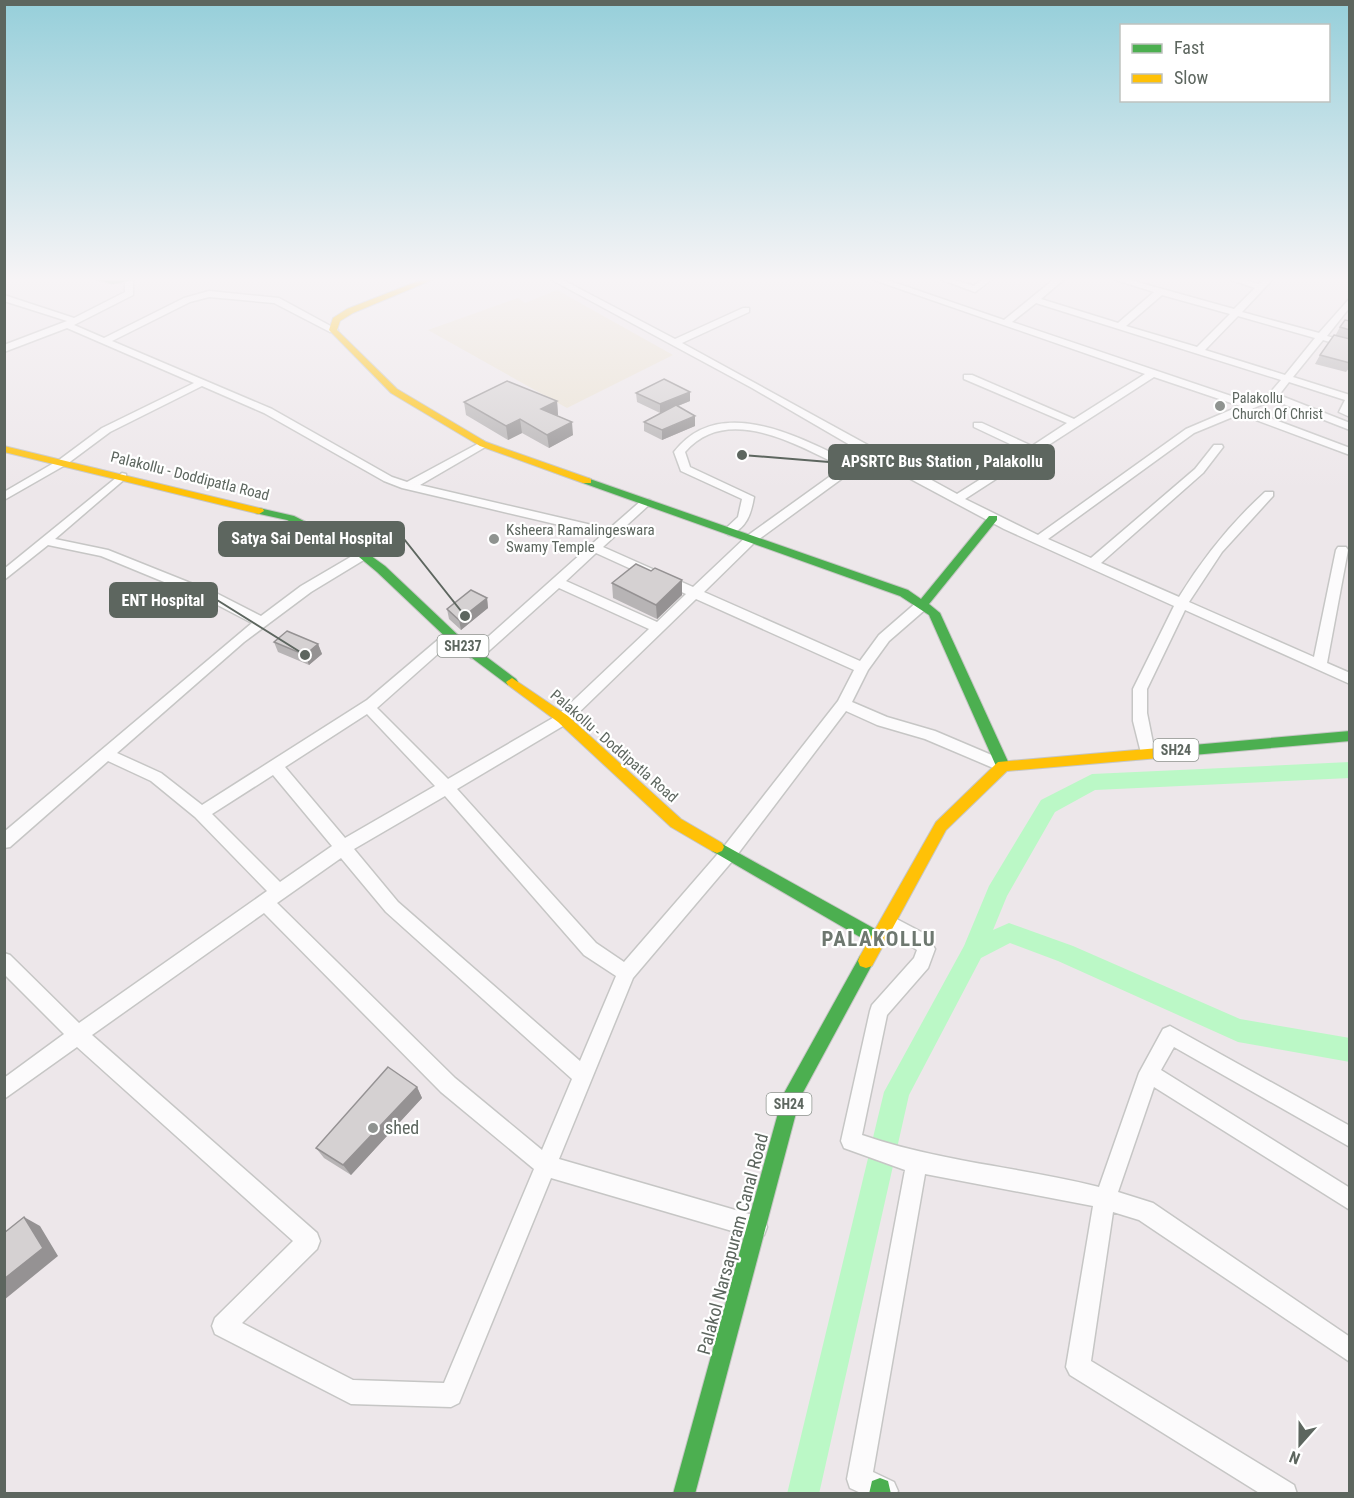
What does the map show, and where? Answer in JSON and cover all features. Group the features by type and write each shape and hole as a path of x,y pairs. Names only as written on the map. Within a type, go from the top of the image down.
{"main road":[{"path":"353,350 394,392 483,444 904,593 934,613 1003,766"},
{"name":"Palakollu - Doddipatla Road","path":"4,449 290,518 363,555 451,636 563,719 676,823 728,854 884,931"},
{"path":"922,605 993,518"},
{"name":"SH24","path":"1003,766 1350,736"},
{"name":"Palakol Narsapuram Canal Road","path":"684,1494 792,1095 941,826 1003,766"}],"street":[{"path":"126,350 268,411 388,479 611,533"},
{"path":"687,350 756,386 878,457 993,518 1091,565 1350,679"},
{"path":"1087,350 1244,408 1350,452"},
{"path":"1191,350 1349,399 1344,412 1350,414"},
{"path":"1039,540 1190,431 1273,396 1309,350"},
{"path":"957,499 1153,373"},
{"path":"968,377 1074,423"},
{"path":"4,497 63,462 106,430 201,382"},
{"path":"1273,396 1350,427"},
{"path":"978,425 1032,450"},
{"path":"729,531 744,518 748,497 685,469 679,452 694,436 719,427 749,426 777,433 851,467"},
{"path":"410,486 483,444"},
{"path":"1091,565 1199,471 1218,447"},
{"path":"4,1090 344,847 563,719 751,539 851,467 878,457"},
{"path":"4,576 122,476"},
{"path":"1147,753 1140,728 1140,687 1180,604 1220,547 1256,505 1269,494"},
{"path":"476,655 646,502"},
{"path":"45,541 104,553 213,597 261,622"},
{"path":"595,548 862,668"},
{"path":"1319,666 1342,550"},
{"path":"4,842 261,622 306,589 363,555"},
{"path":"557,582 659,628"},
{"path":"4,962 78,1035 309,1241 223,1326 351,1392 451,1395 626,973 728,854 844,704 862,668 884,639 922,605"},
{"path":"201,813 368,707 451,636"},
{"path":"844,704 882,721 930,735 1003,766"},
{"path":"368,707 447,788 590,949 626,973"},
{"path":"106,754 156,777 201,813 272,897 448,1085 546,1166 756,1227"},
{"path":"275,766 392,907 583,1076"},
{"path":"884,931 921,941 926,948 922,962 879,1011 851,1141 917,1162 1105,1198 1144,1211 1350,1351"},
{"path":"1285,1494 1078,1367 1105,1198 1149,1073 1170,1035 1350,1137"},
{"path":"1149,1073 1350,1200"},
{"path":"883,1492 859,1479 917,1162"}],"shaded area":[{"path":"463,350 664,350 673,355 567,408"}],"building":[{"path":"1324,350 1350,350 1350,363 1320,355"},
{"path":"664,379 690,392 660,404 636,393"},
{"path":"507,381 557,401 541,409 572,422 547,435 520,419 506,426 464,402"},
{"path":"676,405 695,416 662,430 644,422"},
{"path":"636,564 651,571 655,568 682,580 656,605 612,583"},
{"path":"471,590 487,598 459,620 447,609"},
{"path":"287,631 318,644 305,655 274,642"},
{"path":"388,1067 417,1087 343,1165 316,1148"},
{"path":"24,1217 43,1248 4,1279 4,1233"}],"waterway":[{"path":"973,951 997,893 1048,806 1092,782 1350,770"},
{"path":"973,951 1009,933 1065,953 1238,1030 1350,1050"},
{"path":"803,1494 897,1092 973,951"}],"traffic: fast":[{"path":"587,481 904,593 934,613 1003,766"},
{"path":"259,511 290,518 363,555 381,569 456,640 512,682"},
{"path":"922,605 993,518"},
{"path":"1159,753 1350,736"},
{"path":"717,847 878,939"},
{"path":"684,1494 792,1095 866,961"},
{"path":"880,1489 880,1494"}],"traffic: slow":[{"path":"353,350 394,391 483,444 587,481"},
{"path":"4,449 259,511"},
{"path":"512,682 563,719 676,823 717,847"},
{"path":"866,961 941,826 1003,766 1159,753"}],"place":[{"name":"Palakollu Church Of Christ","path":"1220,406"},
{"name":"APSRTC Bus Station , Palakollu","path":"742,455"},
{"name":"Ksheera Ramalingeswara Swamy Temple","path":"494,539"},
{"name":"Satya Sai Dental Hospital","path":"465,616"},
{"name":"ENT Hospital","path":"305,655"},
{"name":"shed","path":"373,1128"}],"district":[{"name":"PALAKOLLU","path":"879,939"}]}
